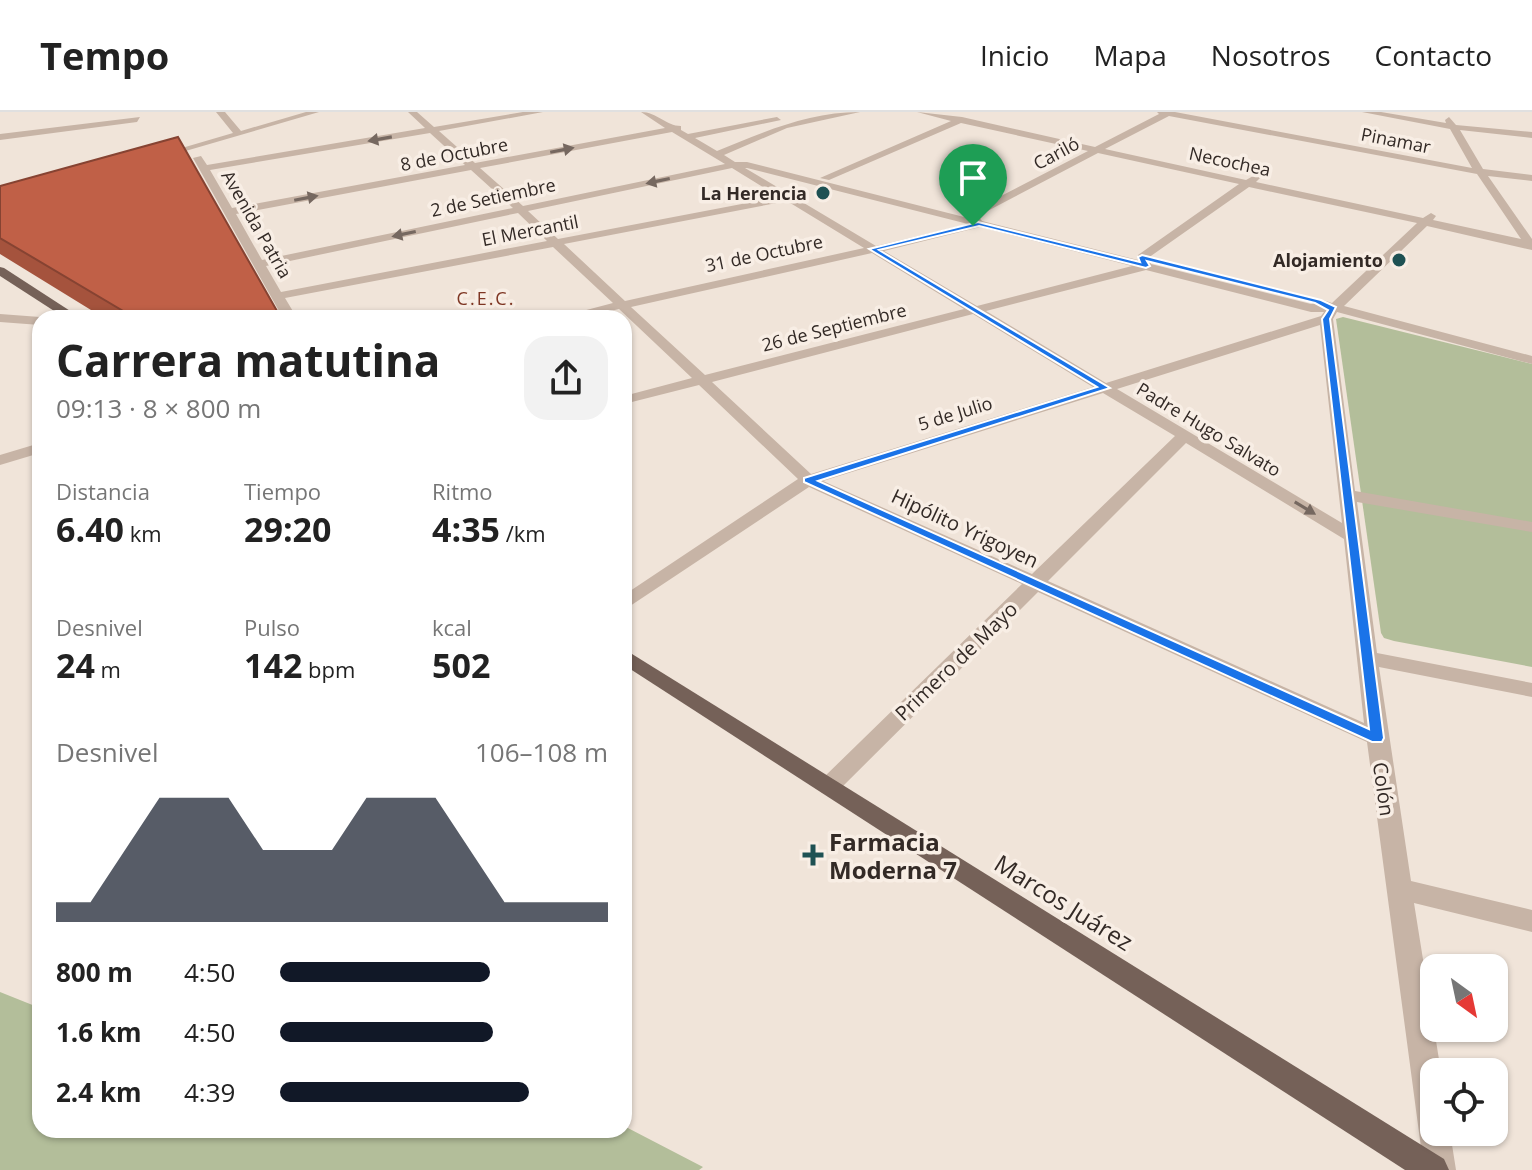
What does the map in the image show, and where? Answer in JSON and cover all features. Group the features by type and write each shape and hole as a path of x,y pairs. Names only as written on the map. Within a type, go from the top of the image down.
{"main road":[{"path":"0,271 61,310"},
{"name":"Marcos Juárez","path":"632,661 1433,1170"}],"street":[{"path":"220,112 239,134"},
{"path":"148,161 315,112"},
{"name":"Hipólito Yrigoyen","path":"412,112 628,310"},
{"path":"204,168 539,112"},
{"path":"645,112 718,154 747,165 1144,261 1330,314 1532,360"},
{"path":"659,112 681,131 698,135 718,149 718,154"},
{"path":"698,135 820,112"},
{"path":"718,154 785,126 856,112"},
{"name":"Necochea","path":"921,112 1100,148"},
{"name":"Necochea","path":"944,112 1530,241"},
{"name":"Cariló","path":"974,222 1166,112"},
{"name":"Pinamar","path":"1166,112 1480,172 1532,178"},
{"path":"1366,112 1454,127 1532,135"},
{"path":"1444,112 1480,172 1530,241"},
{"path":"0,137 137,119"},
{"path":"825,178 962,120"},
{"name":"8 de Octubre","path":"230,212 681,131"},
{"name":"Avenida Patria","path":"193,148 286,310"},
{"path":"740,162 825,178 974,222"},
{"name":"Padre Hugo Salvato","path":"740,162 788,198 1352,536"},
{"name":"2 de Setiembre","path":"259,264 740,162"},
{"path":"1144,261 1251,181"},
{"name":"El Mercantil","path":"278,296 788,198"},
{"path":"1330,314 1428,219"},
{"name":"31 de Octubre","path":"600,310 872,249 974,222"},
{"name":"26 de Septiembre","path":"632,398 973,310 1144,261"},
{"name":"Hipólito Yrigoyen","path":"632,313 808,480 1377,738"},
{"name":"5 de Julio","path":"632,599 808,480 1330,314"},
{"name":"Colón","path":"1330,314 1347,495 1377,738 1424,1058"},
{"path":"0,318 32,320"},
{"name":"Primero de Mayo","path":"829,786 1185,435"},
{"path":"0,460 32,450"},
{"path":"1347,495 1532,527"},
{"path":"1368,658 1532,690"},
{"path":"1399,889 1532,921"},
{"name":"Colón","path":"1436,1146 1440,1170"}],"green space":[{"path":"1343,317 1532,364 1532,667 1394,641 1384,638 1381,633 1336,319"},
{"path":"0,992 32,1005 32,1138 632,1138 632,1130 703,1167 699,1170 0,1170"}],"building":[{"path":"178,137 276,310 122,310 0,238 0,186"}],"place":[{"name":"La Herencia","path":"823,193"},
{"name":"Alojamiento","path":"1399,260"},
{"name":"Farmacia Moderna 7","path":"813,855"}],"district":[{"name":"C.E.C.","path":"486,298"}],"route":[{"path":"978,224 1146,266 1142,257 1318,302 1333,309 1326,319 1377,738 808,480 1105,388 872,249 973,226 978,224"}]}
